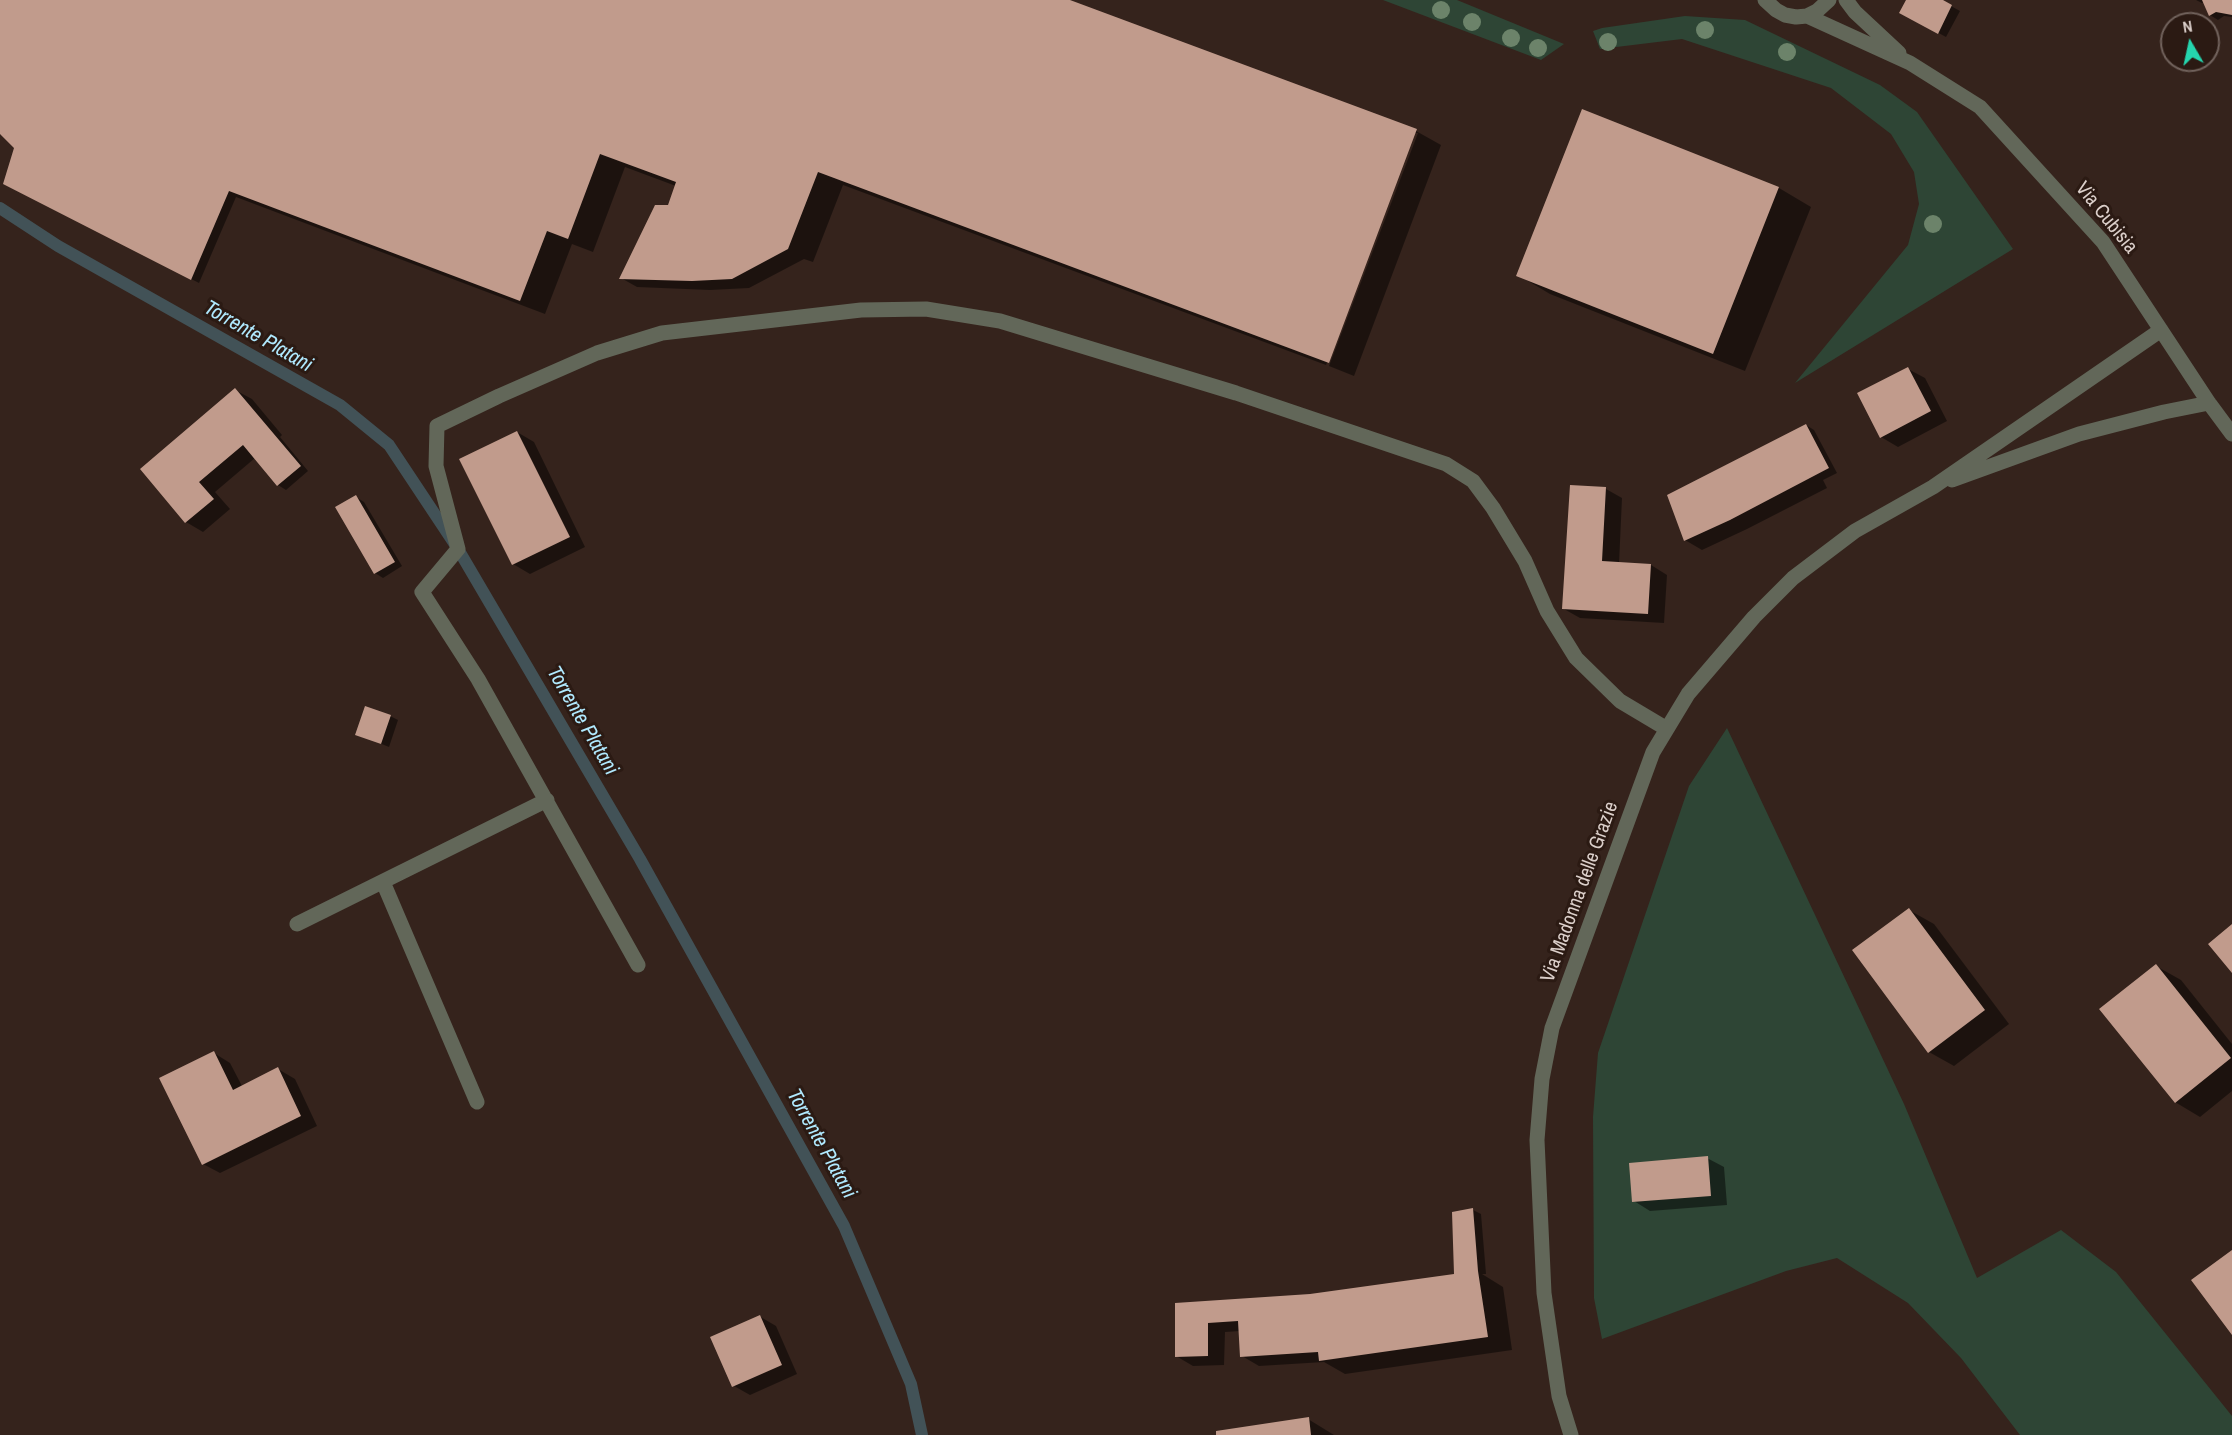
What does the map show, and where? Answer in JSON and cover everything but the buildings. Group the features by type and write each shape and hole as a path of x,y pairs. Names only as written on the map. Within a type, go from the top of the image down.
{"street":[{"path":"1807,16 1817,11 1829,0"},
{"path":"1846,0 1855,12 1910,63"},
{"path":"1763,1 1785,15 1807,16 1910,63"},
{"name":"Via Cubisia","path":"1910,63 1980,107 2103,242 2209,403 2232,434"},
{"path":"638,965 478,679 422,592 458,549 436,466 437,426 597,353 662,333 861,310 926,309 1000,321 1236,393 1446,464 1473,481 1493,508 1525,561 1546,611 1576,658 1620,701 1667,729"},
{"path":"1933,487 2161,330"},
{"path":"1933,487 2079,434 2209,403"},
{"name":"Via Madonna delle Grazie","path":"1571,1435 1559,1396 1544,1293 1537,1140 1542,1079 1552,1029 1653,752 1688,694 1792,578 1855,531 1933,487"},
{"path":"297,924 547,800"},
{"path":"382,882 477,1102"}],"green space":[{"path":"1383,0 1457,0 1564,44 1541,60"},
{"path":"1685,16 1745,20 1880,85 1917,112 2013,249 1795,383 1908,245 1919,204 1914,172 1891,134 1831,88 1682,39 1600,49 1593,31"},
{"path":"1727,728 1904,1104 1977,1278 2061,1230 2116,1272 2232,1416 2232,1435 2020,1435 1961,1358 1908,1303 1837,1258 1786,1271 1602,1339 1594,1298 1593,1117 1598,1053 1689,786"}],"waterway":[{"name":"Torrente Platani","path":"0,208 58,246 340,405 389,445 458,549 640,859 844,1226 911,1384 922,1435"}]}
